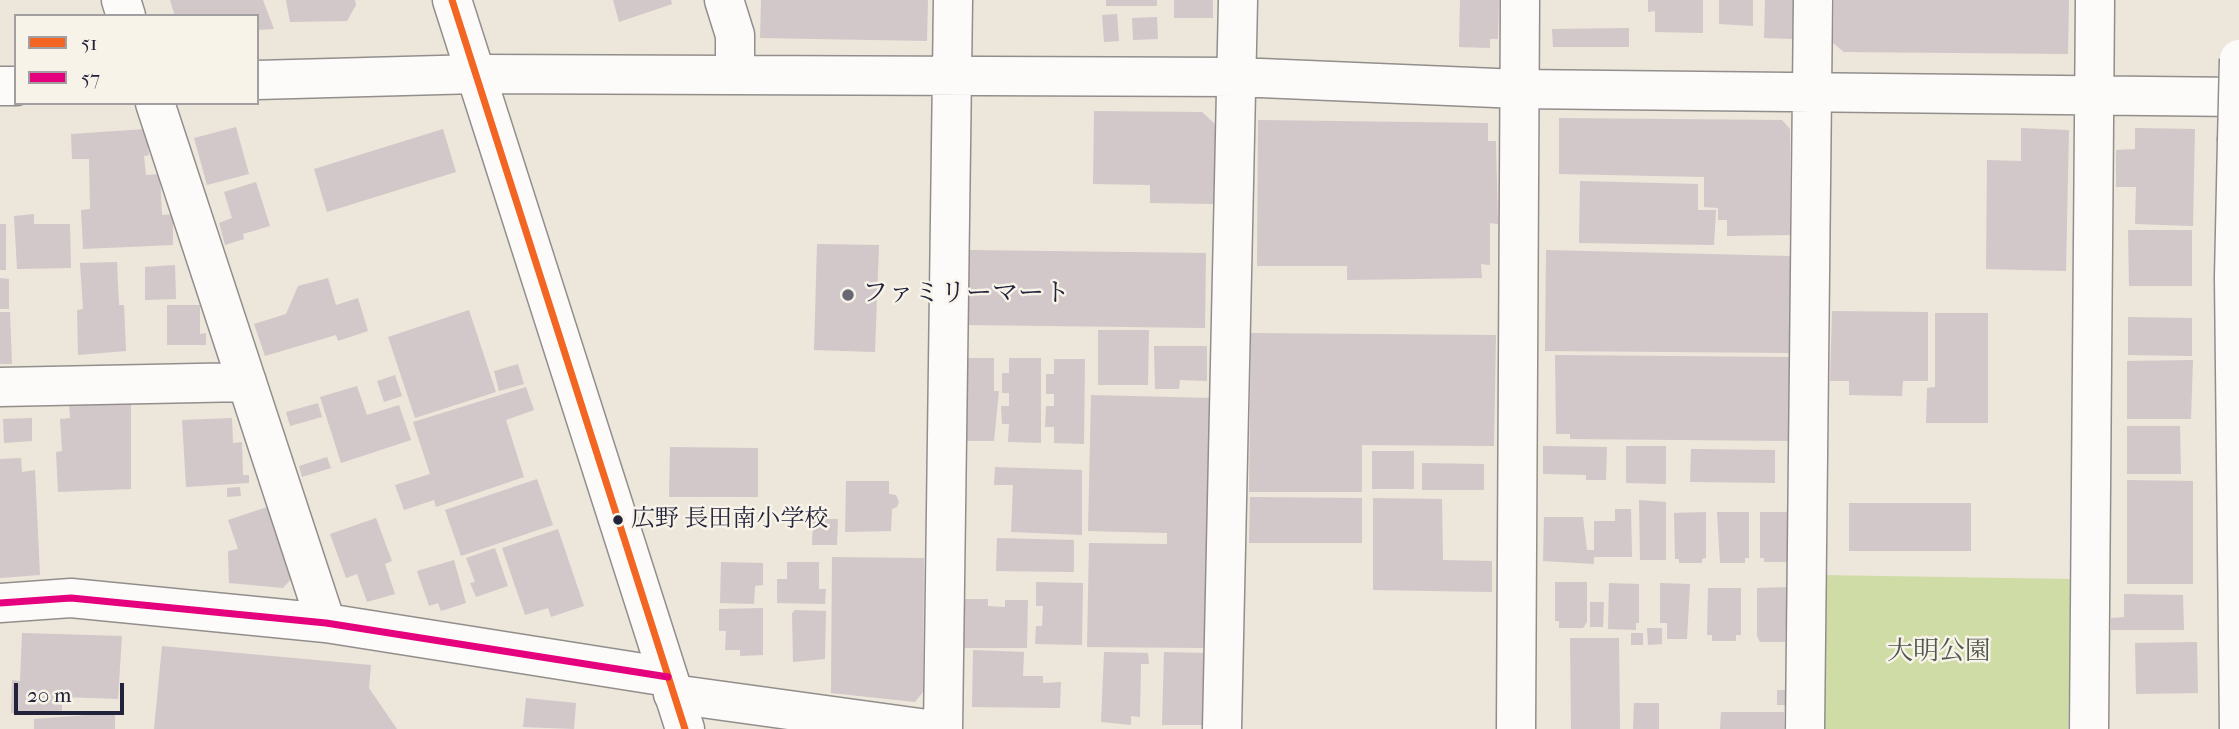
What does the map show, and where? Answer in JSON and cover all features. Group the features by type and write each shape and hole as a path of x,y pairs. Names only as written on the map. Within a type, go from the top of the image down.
{"main road":[{"path":"452,0 676,700"},
{"path":"724,0 735,34 735,75"},
{"path":"943,729 953,0"},
{"path":"1222,729 1238,0"},
{"path":"1516,729 1520,0"},
{"path":"1805,729 1813,0"},
{"path":"2089,729 2095,0"},
{"path":"2239,59 2234,277 2239,729"},
{"path":"259,80 477,74 1237,77 1519,89 2239,97"},
{"path":"156,105 326,622"},
{"path":"0,387 247,382"},
{"path":"0,603 71,598 326,622 676,700 927,729"}],"green space":[{"name":"大明公園","path":"1820,575 2072,579 2068,729 1821,729"}],"building":[{"path":"170,0 263,0 274,29 259,30 259,14 174,14"},
{"path":"286,0 355,0 356,5 347,21 290,22"},
{"path":"613,0 671,0 672,4 619,22"},
{"path":"761,0 928,0 927,41 760,38"},
{"path":"1106,0 1157,0 1157,6 1106,6"},
{"path":"1174,0 1213,0 1213,18 1174,18"},
{"path":"1460,0 1499,0 1498,39 1490,39 1490,48 1459,47"},
{"path":"1648,0 1703,0 1703,33 1655,32 1655,11 1648,12"},
{"path":"1719,0 1753,0 1753,26 1719,24"},
{"path":"1765,0 1794,0 1793,39 1764,38"},
{"path":"1834,0 2069,0 2068,54 1844,52 1833,43"},
{"path":"1117,14 1119,41 1104,42 1102,15"},
{"path":"1157,17 1158,39 1133,40 1132,18"},
{"path":"1629,28 1629,47 1553,47 1552,29"},
{"path":"1094,111 1202,112 1215,124 1215,204 1150,203 1150,185 1093,184"},
{"path":"1559,118 1782,120 1790,129 1790,235 1727,236 1727,220 1718,220 1718,208 1704,207 1704,177 1559,174"},
{"path":"1258,120 1488,123 1488,141 1496,141 1498,224 1490,223 1490,265 1481,264 1482,278 1347,280 1347,266 1257,266"},
{"path":"236,127 249,174 207,185 194,138"},
{"path":"2021,128 2069,130 2066,271 1986,269 1987,160 2021,161"},
{"path":"2135,128 2195,129 2193,226 2135,224 2136,187 2116,187 2116,150 2135,149"},
{"path":"146,129 149,155 144,156 146,175 160,174 162,215 173,214 173,245 83,249 81,210 90,209 89,159 72,159 71,134"},
{"path":"443,129 456,172 327,212 314,169"},
{"path":"1580,181 1698,184 1698,210 1716,210 1714,245 1579,243"},
{"path":"256,182 270,226 243,234 244,239 225,245 219,223 232,218 224,192"},
{"path":"34,214 34,224 70,224 71,268 17,269 14,216"},
{"path":"0,224 6,224 6,270 0,270"},
{"path":"2128,230 2192,230 2192,286 2129,286"},
{"path":"817,244 879,245 875,352 814,350"},
{"path":"969,250 1206,253 1205,328 969,325"},
{"path":"1546,250 1790,256 1790,353 1545,351"},
{"path":"117,262 119,305 124,305 126,351 78,355 77,310 83,309 80,263"},
{"path":"175,265 176,299 145,300 145,267"},
{"path":"0,278 9,279 9,309 0,309"},
{"path":"328,278 336,305 358,298 368,331 338,341 336,335 265,356 254,324 286,314 298,286"},
{"path":"167,305 200,305 200,334 206,333 206,345 167,345"},
{"path":"469,310 496,392 415,418 388,337"},
{"path":"1832,311 1928,312 1928,381 1903,381 1902,396 1849,395 1849,381 1830,381"},
{"path":"0,312 10,312 12,364 0,364"},
{"path":"1935,313 1988,313 1988,423 1926,423 1927,388 1935,387"},
{"path":"2128,317 2192,318 2192,356 2128,355"},
{"path":"1098,330 1149,330 1148,385 1098,385"},
{"path":"1251,333 1496,335 1494,446 1362,445 1362,492 1249,492"},
{"path":"1154,346 1207,346 1207,381 1180,380 1179,389 1155,389"},
{"path":"1555,355 1790,357 1789,441 1570,439 1570,434 1556,434"},
{"path":"968,358 994,358 994,391 999,391 994,441 966,441"},
{"path":"1009,358 1041,358 1041,443 1008,442 1009,424 1002,424 1001,406 1009,406 1009,393 1002,393 1002,373 1009,373"},
{"path":"1054,359 1085,359 1084,444 1054,443 1054,427 1045,427 1046,406 1054,406 1054,394 1046,394 1046,374 1054,374"},
{"path":"2193,360 2191,419 2127,419 2127,361"},
{"path":"518,364 524,384 499,391 494,371"},
{"path":"395,375 402,396 384,402 377,381"},
{"path":"357,386 367,415 399,405 411,440 341,463 320,397"},
{"path":"526,387 534,410 506,420 524,477 436,507 434,500 404,510 395,485 430,474 413,422"},
{"path":"1091,395 1211,398 1204,648 1087,647 1089,543 1167,544 1167,533 1088,531"},
{"path":"131,402 131,489 58,492 56,452 62,451 60,419 70,418 69,403"},
{"path":"318,403 322,417 290,426 286,412"},
{"path":"32,418 32,441 4,443 3,419"},
{"path":"232,418 233,443 242,442 243,475 249,475 249,483 186,487 182,420"},
{"path":"2127,426 2180,426 2181,474 2127,474"},
{"path":"1543,446 1607,447 1606,480 1586,480 1586,475 1543,474"},
{"path":"1626,446 1666,446 1666,484 1626,483"},
{"path":"670,447 758,448 758,497 669,497"},
{"path":"1691,449 1775,450 1775,483 1690,482"},
{"path":"1372,451 1414,451 1414,489 1372,489"},
{"path":"327,457 331,468 302,477 299,466"},
{"path":"21,458 22,472 35,470 40,575 0,578 0,459"},
{"path":"1422,463 1484,464 1484,490 1422,490"},
{"path":"995,467 1082,470 1082,535 1011,532 1013,485 994,485"},
{"path":"537,479 553,525 461,556 445,510"},
{"path":"2127,480 2193,481 2193,584 2127,584"},
{"path":"846,481 889,481 889,494 896,495 899,502 897,507 892,509 891,531 845,532"},
{"path":"240,487 241,496 227,497 227,488"},
{"path":"1250,497 1362,498 1362,543 1249,543"},
{"path":"1373,498 1442,499 1443,560 1492,561 1492,592 1373,590"},
{"path":"1639,500 1666,502 1666,560 1640,560"},
{"path":"1849,503 1971,503 1971,551 1849,551"},
{"path":"267,507 292,578 283,588 229,583 228,551 238,549 228,520"},
{"path":"1615,509 1631,509 1632,557 1594,557 1594,564 1543,561 1544,517 1583,517 1587,550 1594,550 1594,521 1615,521"},
{"path":"1706,512 1706,558 1702,559 1702,563 1679,563 1679,559 1675,559 1674,513"},
{"path":"1717,512 1749,512 1749,558 1745,558 1745,563 1720,563"},
{"path":"1760,512 1789,512 1788,562 1764,562 1764,558 1760,558"},
{"path":"376,518 392,561 385,564 395,594 367,602 357,574 346,578 330,534"},
{"path":"813,519 838,519 837,545 812,545"},
{"path":"558,529 584,606 551,617 548,608 525,615 502,548"},
{"path":"997,538 1074,540 1074,572 996,571"},
{"path":"495,548 508,586 476,597 470,583 475,582 466,558"},
{"path":"832,557 924,558 923,692 915,702 831,693"},
{"path":"454,560 466,603 441,611 438,603 429,606 417,571"},
{"path":"721,562 763,563 763,585 755,586 754,604 720,603"},
{"path":"787,562 819,562 819,589 826,589 825,604 777,603 777,579 787,579"},
{"path":"1036,582 1083,583 1082,645 1035,644 1036,626 1042,626 1043,606 1036,606"},
{"path":"1555,582 1587,582 1587,622 1583,628 1559,628 1559,621 1555,621"},
{"path":"1609,583 1639,584 1639,623 1636,623 1636,630 1608,629"},
{"path":"1660,583 1690,584 1687,639 1667,639 1667,623 1660,623"},
{"path":"1788,587 1785,642 1760,642 1757,636 1757,588"},
{"path":"1708,588 1741,588 1741,635 1736,635 1736,641 1712,641 1712,635 1707,635"},
{"path":"2124,594 2183,595 2184,630 2111,630 2111,618 2124,617"},
{"path":"963,599 988,599 988,606 1005,607 1005,600 1028,600 1027,648 962,648"},
{"path":"1590,602 1604,602 1603,627 1590,627"},
{"path":"763,608 763,655 740,656 740,650 725,650 726,631 719,631 719,609"},
{"path":"795,610 826,611 825,659 793,662 792,613"},
{"path":"1647,628 1662,628 1662,644 1648,645"},
{"path":"22,633 122,636 118,699 62,697 62,715 11,713 12,680 20,681"},
{"path":"1631,633 1643,633 1643,645 1631,645"},
{"path":"1570,638 1619,638 1620,729 1571,729"},
{"path":"2197,642 2198,693 2136,694 2135,643"},
{"path":"162,646 371,665 369,688 397,729 154,729"},
{"path":"973,650 1024,652 1023,676 1043,676 1043,683 1061,682 1060,708 972,707"},
{"path":"1104,652 1148,653 1149,664 1141,664 1140,717 1131,716 1131,725 1101,722"},
{"path":"1164,652 1204,653 1202,725 1162,725"},
{"path":"1777,690 1788,690 1788,705 1777,705"},
{"path":"526,698 576,703 574,729 523,727"},
{"path":"1634,703 1659,703 1659,729 1633,729"},
{"path":"1721,712 1784,712 1784,729 1720,729"},
{"path":"115,713 115,729 34,729 34,719"}],"transit line":[{"name":"51","path":"452,0 685,729"},
{"name":"57","path":"0,603 71,598 326,623 668,677"}],"place":[{"name":"ファミリーマート","path":"848,295"},
{"name":"広野 長田南小学校","path":"618,520"}]}
